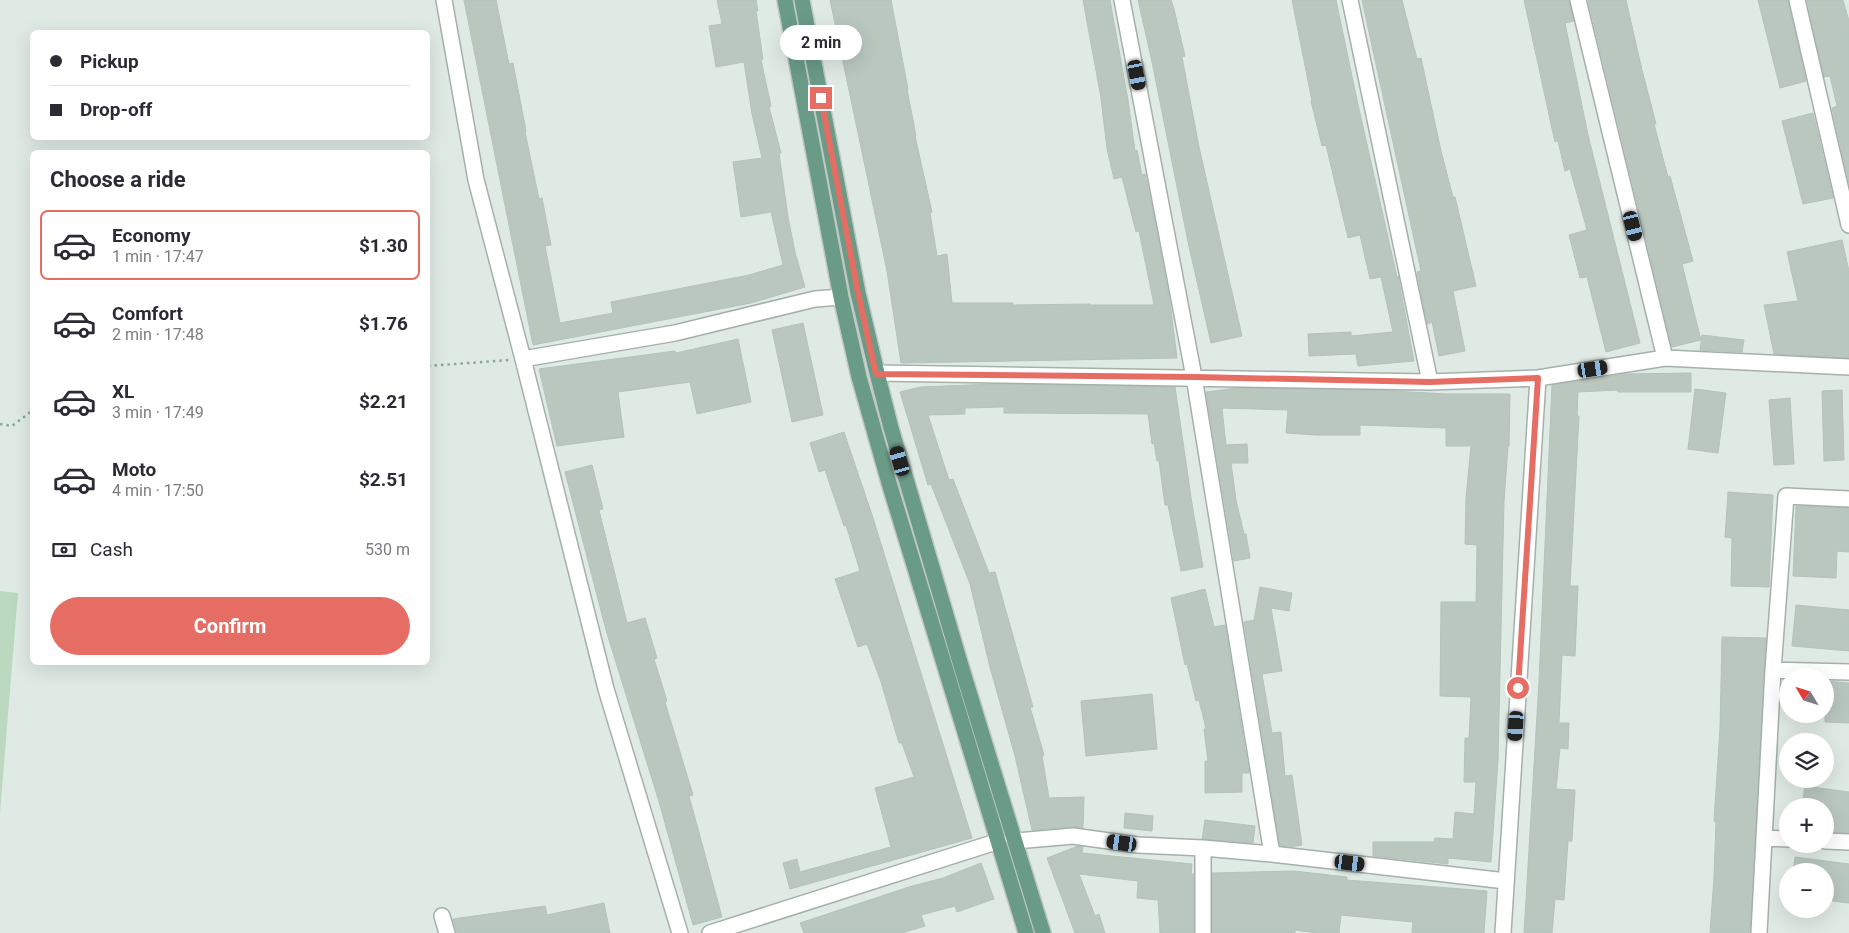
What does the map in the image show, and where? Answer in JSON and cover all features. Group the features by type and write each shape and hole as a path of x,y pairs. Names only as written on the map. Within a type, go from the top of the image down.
{"main road":[{"path":"785,0 841,297 859,377 1026,933"},
{"path":"802,0 858,293 876,374 962,669 1043,933"}],"street":[{"path":"444,0 476,180 606,690 680,933"},
{"path":"1122,0 1194,377 1272,854"},
{"path":"1350,0 1430,382"},
{"path":"1578,0 1665,358"},
{"path":"1797,0 1849,225"},
{"path":"523,359 675,333 815,299 841,297"},
{"path":"876,374 1194,377 1430,382 1538,378 1665,358 1849,367"},
{"path":"1502,933 1538,378"},
{"path":"1759,933 1773,670 1786,496 1849,498"},
{"path":"1773,670 1849,672"},
{"path":"1015,841 1073,836 1138,845 1272,854 1506,881"},
{"path":"1764,838 1779,839"},
{"path":"710,933 999,841"},
{"path":"1834,841 1849,842"},
{"path":"1203,848 1204,933"},
{"path":"442,916 447,933"}],"path":[{"path":"430,366 523,359"},
{"path":"0,424 12,426 30,412"}],"green space":[{"path":"0,591 18,593 0,813"}],"building":[{"path":"464,0 496,0 509,64 513,63 539,199 542,198 551,245 545,246 560,323 613,313 611,302 749,275 783,265 771,212 741,217 733,162 762,158 752,114 744,62 716,67 709,26 722,24 717,0 756,0 763,59 761,60 771,106 769,107 781,153 779,153 788,217 795,252 805,287 751,303 533,345"},
{"path":"830,0 891,0 915,136 932,212 930,213 937,256 947,254 952,303 1154,305 1139,231 1136,232 1122,177 1114,179 1107,149 1101,98 1083,0 1110,0 1135,151 1137,150 1142,175 1145,174 1170,302 1177,358 901,363 887,271"},
{"path":"1138,0 1171,0 1174,9 1185,56 1182,57 1199,147 1242,336 1211,343"},
{"path":"1292,0 1336,0 1398,276 1414,361 1358,366 1356,354 1309,356 1308,334 1351,332 1351,336 1393,332 1381,277 1370,279 1360,235 1348,238 1326,145 1322,146 1311,101"},
{"path":"1362,0 1402,0 1417,59 1421,58 1441,151 1453,197 1455,197 1476,286 1453,291 1465,351 1439,356 1432,322 1427,324 1417,272 1421,271"},
{"path":"1524,0 1569,0 1574,21 1565,23 1588,135 1640,343 1606,352 1587,277 1580,278 1569,235 1587,230 1570,169 1565,171 1558,141 1555,142"},
{"path":"1588,0 1626,0 1656,124 1654,124 1693,261 1682,264 1701,340 1672,347"},
{"path":"1758,0 1788,0 1806,81 1780,88"},
{"path":"1807,0 1843,0 1849,21 1849,183 1832,108 1837,106 1830,76 1824,77"},
{"path":"1813,113 1833,198 1803,204 1782,121"},
{"path":"1842,240 1849,271 1849,358 1774,354 1764,305 1798,301 1787,252"},
{"path":"803,323 823,415 792,422 772,330"},
{"path":"1702,335 1744,340 1742,352 1700,350"},
{"path":"738,339 751,402 697,414 690,382 618,392 624,437 557,446 539,369 675,351 676,353"},
{"path":"1691,373 1691,392 1618,392 1618,390 1578,392 1577,416 1579,416 1570,586 1578,586 1575,656 1562,655 1559,723 1569,723 1568,749 1560,748 1556,789 1575,790 1572,841 1568,841 1564,900 1555,899 1552,933 1524,933 1539,681 1552,385 1626,374"},
{"path":"996,384 1175,387 1203,567 1181,571 1168,505 1165,505 1159,461 1157,461 1154,443 1152,444 1148,414 1004,413 1004,407 965,408 965,414 928,415 949,480 953,479 989,573 995,572 1033,707 1030,707 1044,755 1042,756 1049,798 1084,797 1083,828 1032,830 1015,756 990,667 970,584 931,484 928,485 900,392 920,387"},
{"path":"1237,388 1510,394 1509,446 1504,501 1498,760 1491,862 1448,858 1448,864 1373,856 1373,842 1434,842 1435,838 1453,839 1455,812 1474,814 1476,782 1464,782 1465,738 1469,738 1471,697 1440,696 1441,602 1476,602 1477,545 1465,544 1466,498 1471,446 1446,446 1446,428 1360,425 1360,435 1286,433 1288,410 1222,408 1226,445 1247,444 1248,463 1231,463 1236,500 1244,534 1246,534 1250,558 1234,561 1206,392"},
{"path":"1695,389 1726,393 1718,453 1688,449"},
{"path":"1842,390 1844,460 1824,461 1822,391"},
{"path":"1790,398 1794,464 1774,465 1769,400"},
{"path":"844,432 873,518 972,838 790,889 783,863 797,859 800,872 891,847 875,788 914,777 902,743 899,743 881,682 867,644 858,647 835,579 860,571 846,525 844,526 825,470 819,472 810,443"},
{"path":"592,465 603,509 599,510 627,623 645,618 657,658 654,659 667,701 665,702 693,795 689,796 722,917 693,925 660,805 606,630 565,472"},
{"path":"1728,492 1773,495 1769,587 1731,586 1732,538 1725,537"},
{"path":"1796,506 1849,508 1849,552 1837,551 1836,578 1793,576"},
{"path":"1260,587 1292,593 1289,611 1271,608 1282,671 1262,674 1272,733 1281,732 1285,776 1292,775 1302,845 1290,847 1280,846 1244,622 1254,620"},
{"path":"1205,589 1214,627 1225,625 1249,773 1242,773 1242,792 1205,793 1205,761 1208,761 1204,729 1206,729 1199,700 1196,701 1187,664 1185,665 1171,598"},
{"path":"1796,605 1849,610 1849,651 1792,646"},
{"path":"1722,637 1766,638 1750,933 1710,933 1714,877 1716,822 1714,821 1720,728"},
{"path":"1834,682 1849,683 1849,723 1834,722"},
{"path":"1152,694 1157,749 1086,756 1081,701"},
{"path":"1805,788 1849,792 1849,833 1834,832 1834,798 1803,798"},
{"path":"1125,813 1153,816 1152,831 1124,828"},
{"path":"1205,820 1255,826 1253,843 1202,839"},
{"path":"1078,846 1083,847 1082,853 1192,864 1191,874 1194,874 1194,933 1160,933 1158,900 1137,898 1138,881 1079,874 1095,916 1099,914 1105,933 1075,933 1047,858"},
{"path":"1795,857 1849,864 1849,903 1834,901 1834,863 1794,863"},
{"path":"981,863 994,899 957,912 955,906 921,915 925,926 902,933 804,933 800,923 912,886 943,878"},
{"path":"1294,871 1347,877 1347,880 1487,891 1484,933 1412,933 1413,922 1341,915 1339,933 1316,933 1295,930 1295,933 1212,933 1212,873"},
{"path":"604,903 610,933 457,933 453,919 545,906 547,915"}],"route":[{"path":"821,98 858,293 876,374 1194,377 1430,382 1538,378 1518,688"}]}
